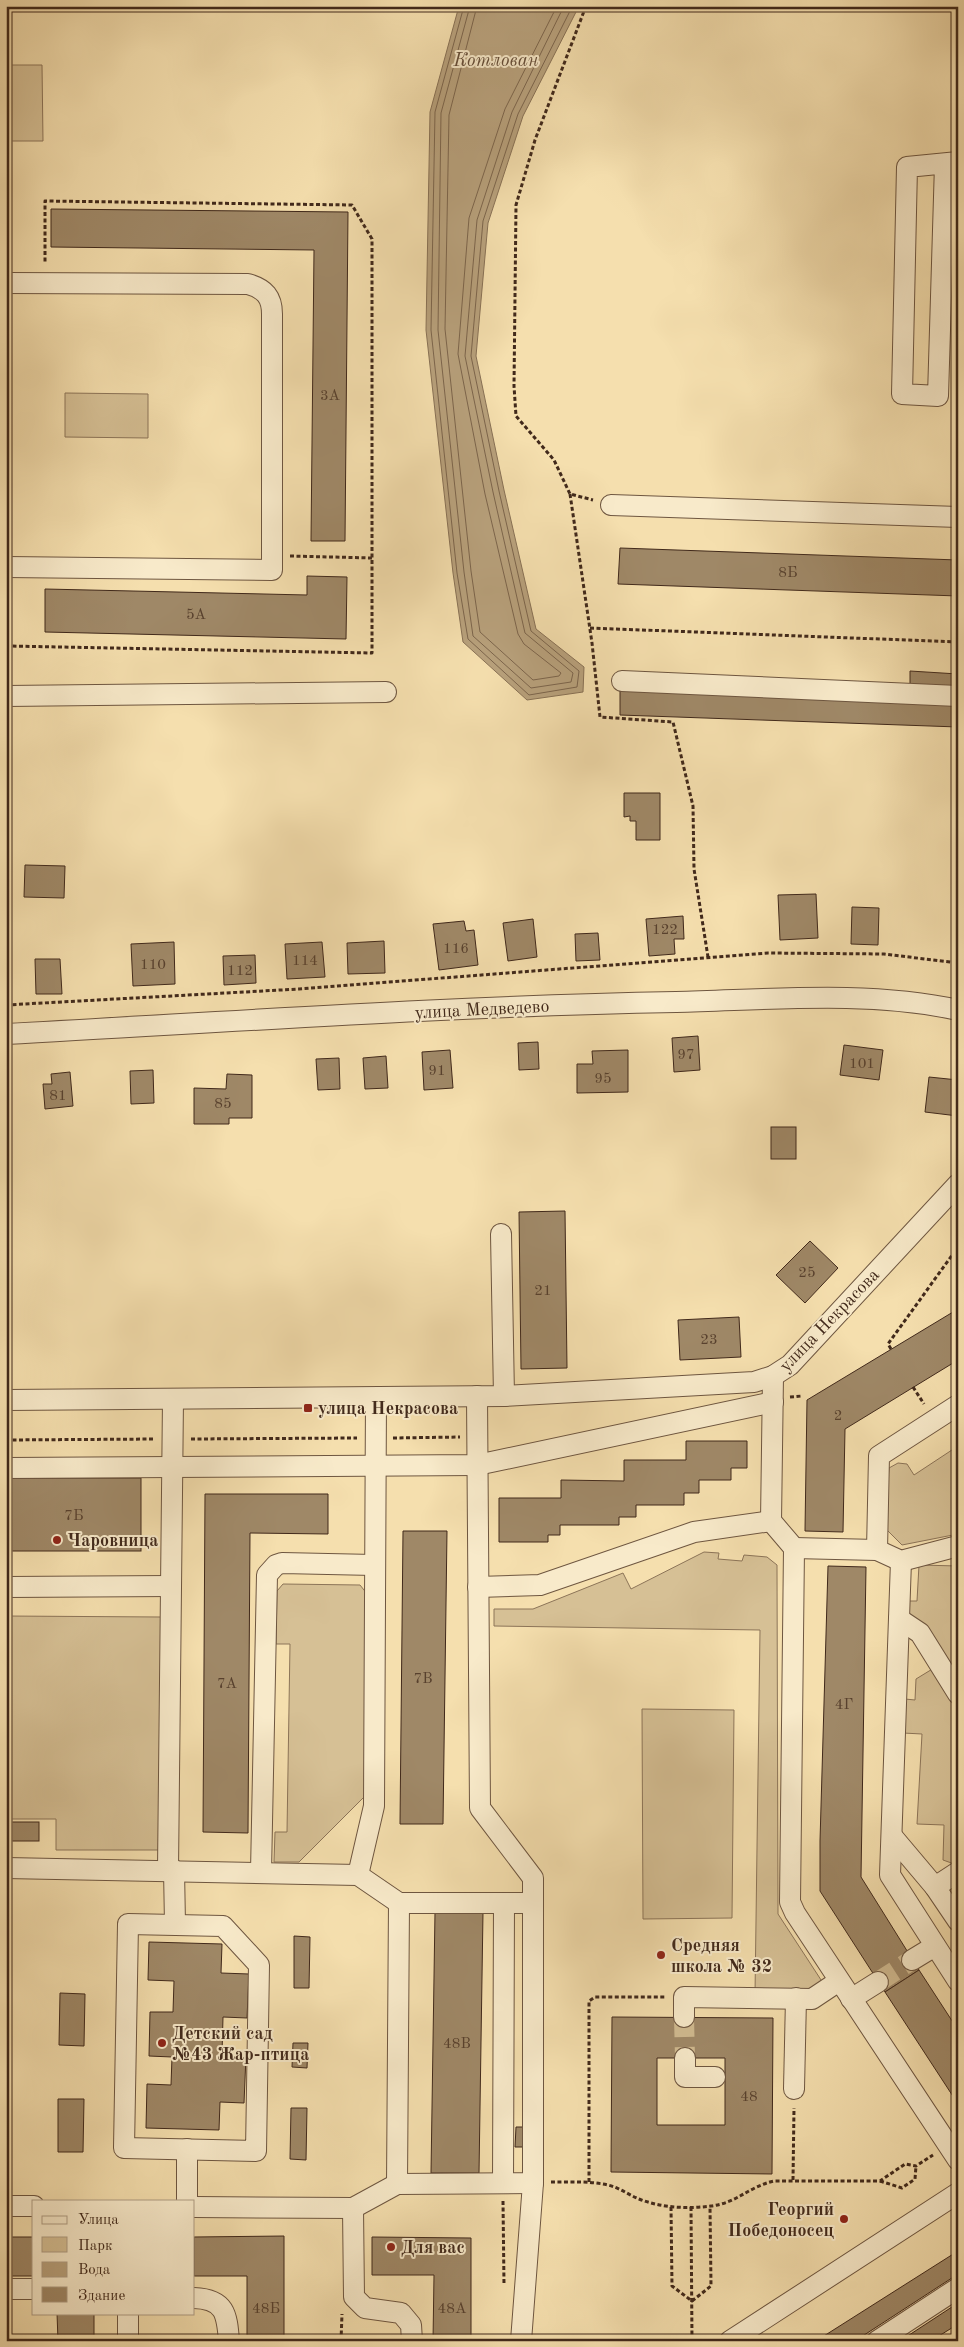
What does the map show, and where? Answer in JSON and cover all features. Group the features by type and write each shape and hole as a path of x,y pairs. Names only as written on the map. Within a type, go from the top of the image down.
{"street":[{"path":"951,163 938,396 902,394 907,167 951,163"},
{"path":"6,284 248,284 258,287 267,293 272,303 272,570 6,567"},
{"path":"611,505 958,517"},
{"path":"622,681 958,696"},
{"path":"6,696 386,692"},
{"name":"улица Медведево","path":"6,1034 593,1003 870,998 935,1005 958,1010"},
{"name":"улица Некрасова","path":"6,1400 504,1396 754,1382 773,1376 790,1365 958,1184"},
{"path":"501,1234 504,1396"},
{"path":"773,1376 771,1521 794,1548 788,1890 790,1902 839,1981 953,2153"},
{"path":"477,1396 480,1808 533,1878 533,2183 521,2341"},
{"path":"358,1874 374,1806 376,1398"},
{"path":"173,1399 171,1870 175,1924"},
{"path":"6,1468 477,1465 773,1400"},
{"path":"877,1550 879,1456 958,1405"},
{"path":"478,1587 540,1585 694,1532 771,1521"},
{"path":"794,1548 877,1550 901,1561 958,1546"},
{"path":"901,1561 890,1875 958,1981"},
{"path":"261,1872 267,1575 276,1565 282,1563 374,1564"},
{"path":"6,1587 171,1586"},
{"path":"898,1619 920,1633 958,1694"},
{"path":"892,1836 935,1887 958,1921"},
{"path":"6,1868 358,1874 399,1903 533,1903"},
{"path":"935,1887 958,1872"},
{"path":"397,2184 399,1903"},
{"path":"503,2183 504,1903"},
{"path":"128,1924 223,1926 259,1965 256,2151 187,2149 124,2148 128,1924"},
{"path":"912,1960 935,1946"},
{"path":"684,2017 684,1997 812,1999 839,1981"},
{"path":"851,1999 878,1982"},
{"path":"794,2089 796,1998"},
{"path":"685,2058 685,2077 714,2077"},
{"path":"187,2149 187,2200"},
{"path":"195,2207 353,2208 397,2184 533,2183"},
{"path":"730,2341 958,2193"},
{"path":"6,2206 32,2206"},
{"path":"353,2208 354,2297 364,2308 400,2313 411,2325 412,2341"},
{"path":"877,2341 958,2288"},
{"path":"6,2289 32,2290"},
{"path":"195,2298 211,2300 220,2305 225,2314 228,2341"},
{"path":"128,2314 128,2341"}],"path":[{"path":"586,6 535,140 516,205 514,386 516,416 554,460 570,494 590,628 600,717 673,722 693,806 694,869 708,957"},
{"path":"6,646 372,652 372,238 352,205 46,201 45,284"},
{"path":"570,494 611,505"},
{"path":"272,556 372,558"},
{"path":"590,628 958,642"},
{"path":"6,1005 299,989 768,953 884,954 958,963"},
{"path":"891,1349 888,1344 958,1247"},
{"path":"773,1400 802,1396"},
{"path":"6,1440 477,1437"},
{"path":"589,2182 589,2001 595,1996 684,1997"},
{"path":"793,2180 794,2089"},
{"path":"880,2181 905,2164 916,2166 953,2153"},
{"path":"533,2183 589,2182 609,2185 637,2198 671,2207 710,2207 737,2200 758,2184 793,2180 880,2181 902,2188 915,2179 916,2166"},
{"path":"503,2183 504,2292"},
{"path":"671,2207 672,2286 692,2301"},
{"path":"691,2207 692,2341"},
{"path":"692,2301 711,2286 710,2207"}],"green space":[{"path":"6,65 42,65 43,141 6,141"},
{"path":"65,393 148,394 148,438 65,437"},
{"path":"958,1446 958,1534 902,1545 884,1527 889,1468 898,1463 907,1464 914,1475"},
{"path":"704,1552 719,1553 718,1559 742,1561 744,1555 767,1557 777,1565 778,1914 825,1986 810,1996 755,1994 760,1630 494,1626 494,1609 533,1609 623,1573 631,1589"},
{"path":"919,1565 958,1566 958,1680 905,1615 906,1601 917,1601"},
{"path":"283,1584 360,1585 368,1595 367,1794 299,1862 274,1862 275,1832 287,1832 290,1644 276,1644 277,1591"},
{"path":"6,1616 161,1617 160,1850 56,1850 56,1819 6,1819"},
{"path":"934,1668 958,1707 957,1865 943,1860 944,1825 917,1824 922,1734 903,1733 905,1699 915,1700 916,1679"},
{"path":"642,1709 734,1710 732,1918 643,1919"}],"water":[{"name":"Котлован","path":"459,6 575,6 576,12 523,116 488,223 476,356 536,629 584,667 583,692 527,700 463,642 453,573 426,330 430,112"}],"building":[{"path":"51,209 348,212 345,541 311,541 314,250 51,247"},
{"path":"620,548 958,560 958,596 618,584"},
{"path":"307,576 347,577 346,639 45,632 45,589 307,595"},
{"path":"910,671 958,674 958,691 910,688"},
{"path":"620,690 958,701 958,727 620,715"},
{"path":"624,793 660,793 660,840 636,840 636,821 630,821 630,816 624,817"},
{"path":"25,865 65,866 64,898 24,897"},
{"path":"816,894 818,938 780,940 778,895"},
{"path":"852,907 879,908 878,945 851,944"},
{"path":"683,916 684,939 674,939 675,954 649,956 646,919"},
{"path":"533,919 537,957 508,961 503,923"},
{"path":"464,921 466,931 474,930 478,965 439,970 433,924"},
{"path":"598,933 600,960 576,961 575,934"},
{"path":"384,941 385,973 348,974 347,943"},
{"path":"174,942 175,984 133,986 131,944"},
{"path":"322,942 325,977 287,979 285,944"},
{"path":"255,955 256,983 224,985 223,956"},
{"path":"35,959 60,959 62,994 36,994"},
{"path":"698,1036 700,1070 674,1072 672,1038"},
{"path":"538,1042 539,1069 519,1070 518,1043"},
{"path":"844,1045 883,1050 879,1080 840,1075"},
{"path":"450,1050 453,1088 424,1090 422,1052"},
{"path":"628,1050 628,1092 577,1093 577,1064 593,1064 592,1051"},
{"path":"386,1056 388,1088 365,1089 363,1058"},
{"path":"339,1058 340,1089 318,1090 316,1059"},
{"path":"153,1070 154,1103 131,1104 130,1071"},
{"path":"70,1072 73,1106 45,1109 43,1084 52,1084 51,1074"},
{"path":"227,1074 252,1075 252,1118 229,1118 229,1124 194,1124 194,1088 226,1089"},
{"path":"929,1077 958,1080 958,1116 925,1112"},
{"path":"771,1127 796,1127 796,1159 771,1159"},
{"path":"565,1211 567,1368 521,1369 519,1212"},
{"path":"810,1241 838,1268 805,1303 776,1275"},
{"path":"958,1309 958,1360 845,1429 843,1532 805,1531 807,1400"},
{"path":"739,1317 741,1357 680,1360 678,1320"},
{"path":"686,1441 747,1441 747,1468 731,1468 731,1480 699,1480 699,1493 684,1493 684,1505 636,1505 636,1517 619,1517 619,1525 560,1525 560,1535 548,1535 548,1542 499,1542 499,1498 561,1498 561,1480 624,1481 624,1460 686,1460"},
{"path":"6,1478 141,1478 141,1551 6,1551"},
{"path":"205,1494 328,1494 328,1534 250,1533 248,1833 203,1832"},
{"path":"403,1531 447,1531 443,1824 400,1824"},
{"path":"828,1566 866,1567 861,1877 919,1970 885,1992 820,1891"},
{"path":"8,1822 39,1822 39,1841 8,1841"},
{"path":"435,1912 483,1912 479,2173 431,2173"},
{"path":"294,1936 310,1937 309,1988 294,1988"},
{"path":"149,1942 222,1944 221,1973 249,1974 247,2018 223,2017 222,2055 246,2056 244,2103 220,2102 219,2130 146,2128 147,2084 171,2085 172,2057 149,2056 150,2012 173,2012 174,1981 148,1980"},
{"path":"919,1970 958,2030 958,2104 885,1992"},
{"path":"60,1993 85,1994 84,2046 59,2045"},
{"path":"612,2017 773,2018 772,2174 611,2172","holes":["657,2058 725,2058 725,2125 657,2125"]},
{"path":"293,2043 308,2043 307,2068 292,2067"},
{"path":"58,2099 84,2099 83,2152 58,2152"},
{"path":"291,2108 307,2108 306,2160 290,2159"},
{"path":"516,2127 529,2127 529,2147 515,2147"},
{"path":"284,2236 284,2341 247,2341 247,2276 195,2276 195,2237"},
{"path":"6,2237 32,2237 32,2276 6,2276"},
{"path":"372,2237 471,2238 471,2341 433,2341 434,2275 372,2275"},
{"path":"958,2251 958,2274 855,2341 816,2341"},
{"path":"958,2303 958,2324 931,2341 900,2341"},
{"path":"57,2314 94,2314 94,2341 58,2341"}],"tunnel":[{"path":"878,1982 912,1960"},
{"path":"684,2017 685,2058"}],"place":[{"name":"улица Некрасова","path":"308,1408"},
{"name":"Чаровница","path":"57,1540"},
{"name":"Средняя школа № 32","path":"661,1955"},
{"name":"Детский сад №43 Жар-птица","path":"162,2043"},
{"name":"Георгий Победоносец","path":"844,2219"},
{"name":"Для вас","path":"391,2247"}]}
